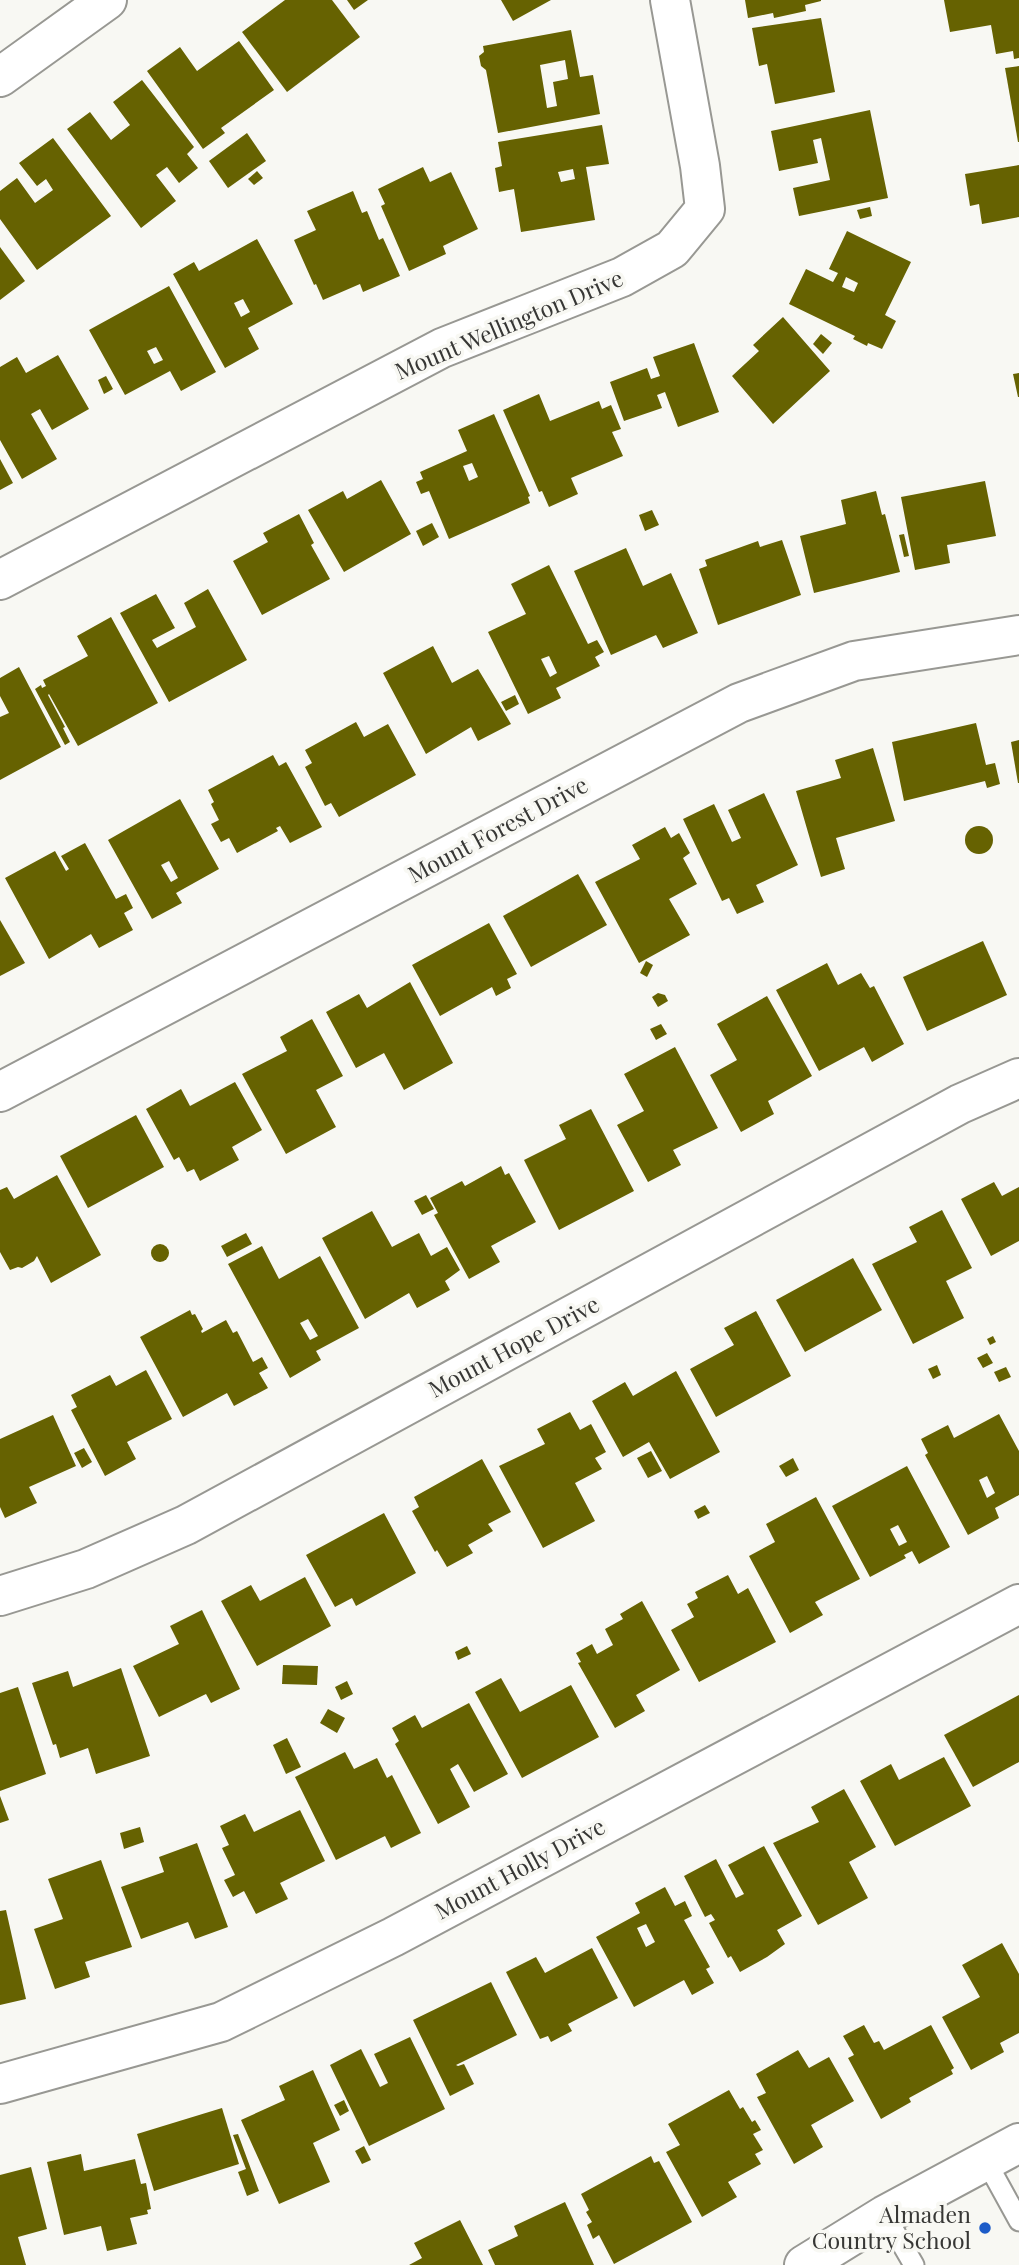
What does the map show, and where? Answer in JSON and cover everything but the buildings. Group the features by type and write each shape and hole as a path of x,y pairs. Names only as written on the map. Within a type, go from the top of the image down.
{"street":[{"path":"0,77 107,0"},
{"name":"Mount Wellington Drive","path":"0,580 442,348 612,282 672,249 705,209 700,166 670,0"},
{"name":"Mount Forest Drive","path":"0,1092 739,703 854,661 1019,635"},
{"name":"Mount Hope Drive","path":"0,1597 86,1569 186,1525 960,1104 1019,1078"},
{"name":"Mount Holly Drive","path":"0,2084 221,2022 393,1937 1019,1604"},
{"path":"804,2265 885,2215 1003,2152"}],"lane":[{"path":"1003,2152 1019,2221"},
{"path":"885,2215 914,2265"}],"place":[{"name":"Almaden Country School","path":"985,2228"}]}
